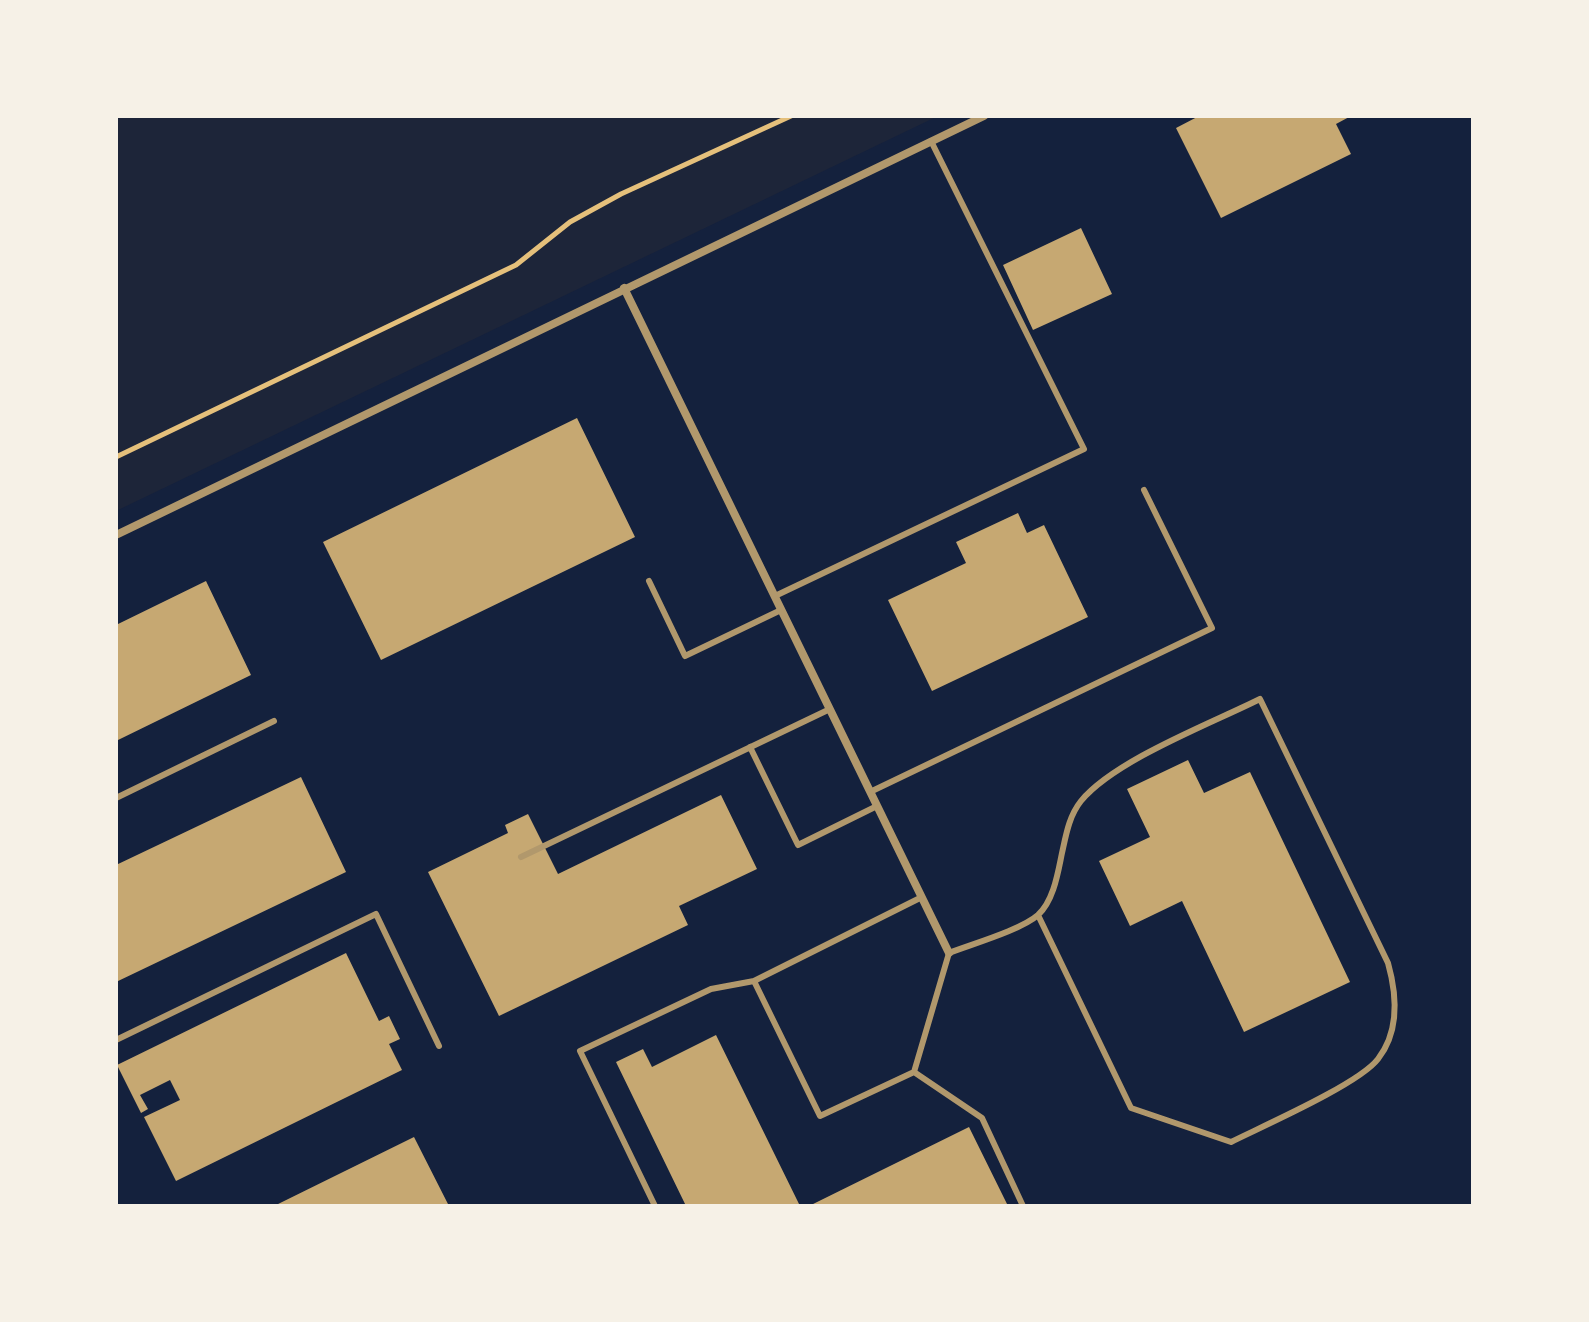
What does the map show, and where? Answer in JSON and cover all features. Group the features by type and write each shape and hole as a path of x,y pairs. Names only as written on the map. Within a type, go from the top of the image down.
{"street":[{"path":"116,535 984,116"},
{"path":"624,288 949,953"}],"lane":[{"path":"775,596 1084,449 931,141"},
{"path":"870,792 1212,628 1144,490"},
{"path":"649,581 685,656 781,610"},
{"path":"754,981 820,1116 914,1072 949,953 1002,934 1038,915 1054,886 1069,822 1079,803 1120,768 1260,699 1388,963 1394,985 1395,1012 1390,1037 1377,1061 1353,1079 1231,1142 1131,1108 1038,915"},
{"path":"521,857 830,709"},
{"path":"116,798 274,721"},
{"path":"750,747 798,845 877,806"},
{"path":"655,1206 580,1051 711,989 754,981 922,897"},
{"path":"116,1040 376,914 439,1046"},
{"path":"914,1072 982,1118 1023,1206"}],"path":[{"path":"116,457 516,265 570,222 621,194 791,116"}],"shaded area":[{"path":"116,116 938,116 116,511"}],"building":[{"path":"1199,116 1351,116 1336,124 1351,154 1221,218 1176,128"},
{"path":"1081,228 1112,294 1033,330 1003,265"},
{"path":"577,418 635,537 381,660 323,542"},
{"path":"1018,513 1027,533 1044,525 1088,617 932,691 888,600 966,563 956,542"},
{"path":"206,581 251,675 116,741 116,625"},
{"path":"1188,760 1204,793 1250,772 1350,982 1244,1032 1182,901 1130,926 1099,861 1150,837 1127,789"},
{"path":"301,777 346,872 116,982 116,865"},
{"path":"721,795 757,869 679,906 688,925 499,1016 428,872 508,833 505,825 528,814 558,874"},
{"path":"346,953 379,1021 389,1016 400,1039 389,1044 402,1070 176,1181 144,1117 180,1100 170,1080 140,1095 148,1109 141,1113 117,1065"},
{"path":"716,1035 800,1206 686,1206 616,1062 643,1049 652,1067"},
{"path":"969,1127 1008,1206 809,1206"},
{"path":"414,1137 449,1206 274,1206"}]}
